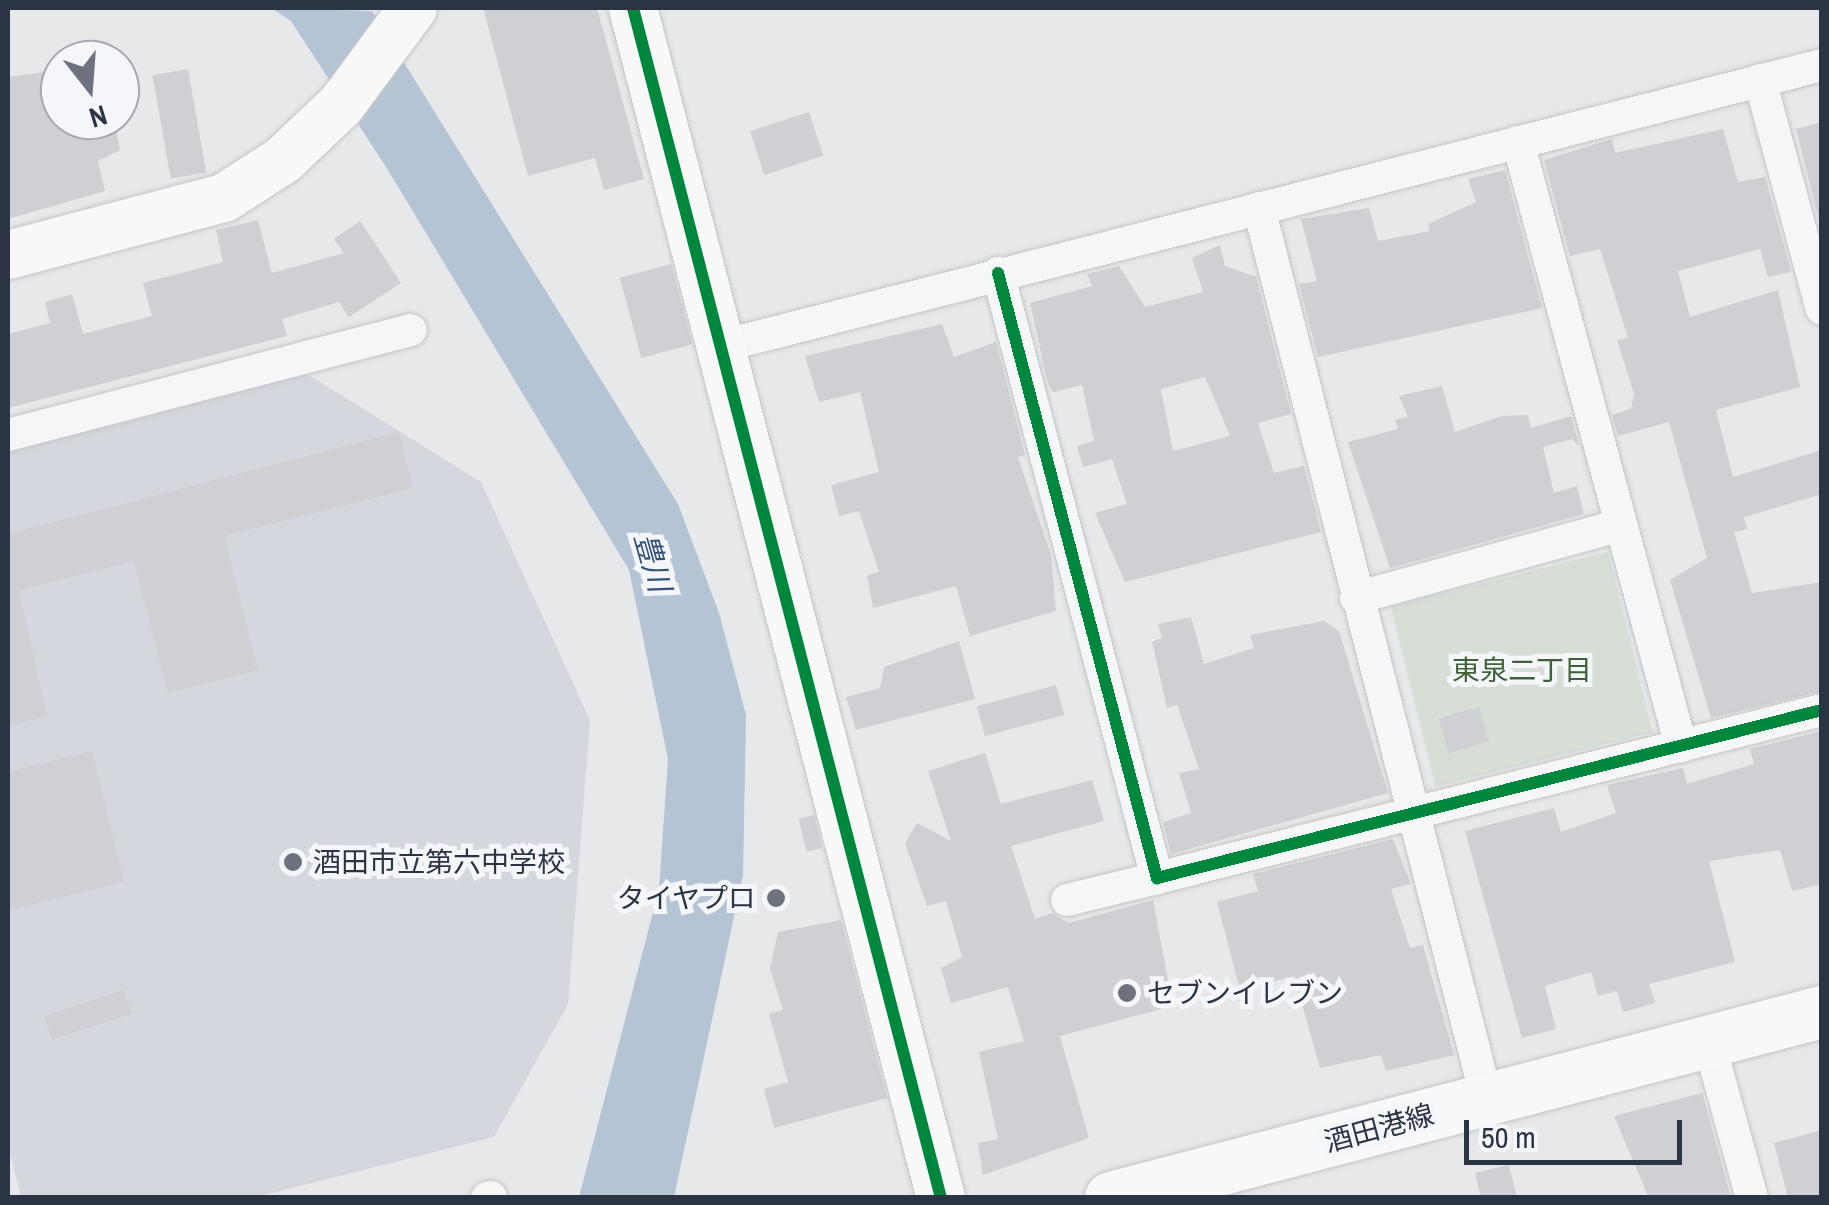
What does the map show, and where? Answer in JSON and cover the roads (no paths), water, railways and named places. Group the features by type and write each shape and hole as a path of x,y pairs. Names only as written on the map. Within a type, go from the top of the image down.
{"main road":[{"name":"酒田港線","path":"1111,1198 1822,1012"}],"street":[{"path":"8,255 224,198 283,160 342,104 413,8"},
{"path":"633,8 941,1198"},
{"path":"722,346 1822,65"},
{"path":"1760,80 1822,309"},
{"path":"1518,142 1681,746"},
{"path":"1259,208 1409,814 1487,1100"},
{"path":"998,273 1157,878"},
{"path":"8,436 411,330"},
{"path":"1356,598 1621,526"},
{"path":"1068,900 1822,710"},
{"path":"1709,1042 1752,1198"}],"water":[{"name":"豊川","path":"271,8 372,11 678,504 719,613 746,715 743,875 674,1197 579,1197 659,889 668,759 629,570 388,170 291,21"}],"place":[{"name":"酒田市立第六中学校","path":"293,862"},
{"name":"タイヤプロ","path":"776,898"},
{"name":"セブンイレブン","path":"1127,993"}],"park label":[{"name":"東泉二丁目","path":"1522,670"}]}
